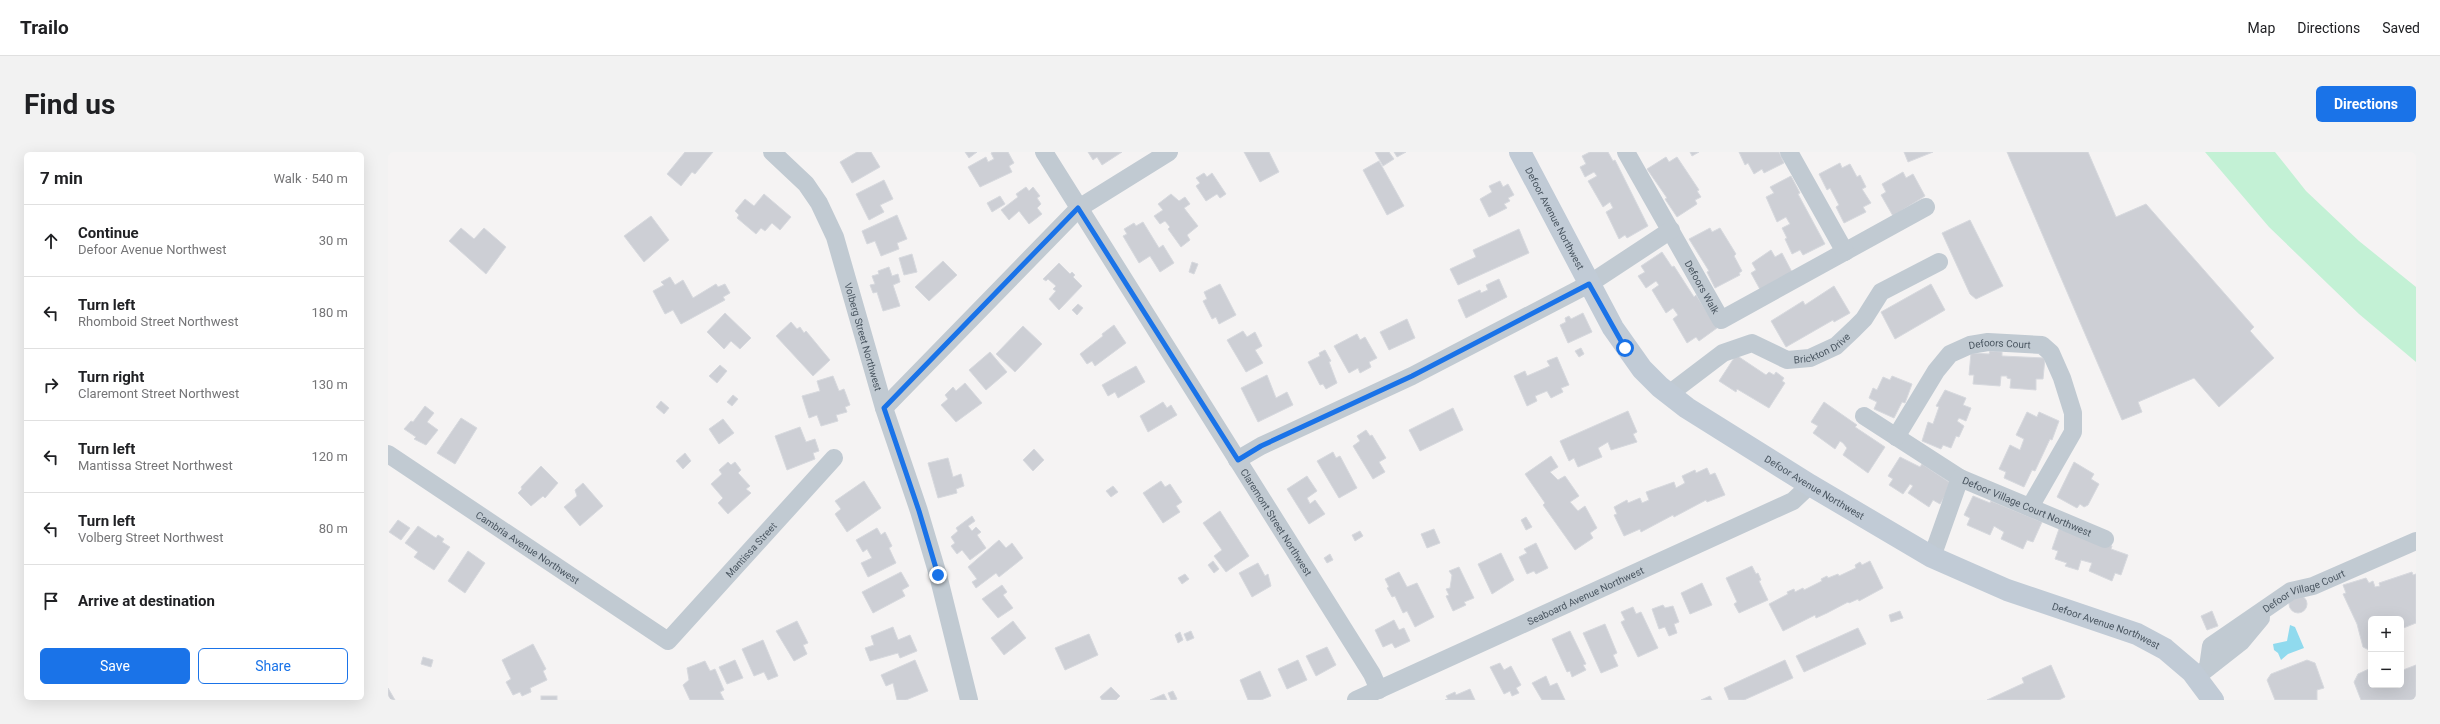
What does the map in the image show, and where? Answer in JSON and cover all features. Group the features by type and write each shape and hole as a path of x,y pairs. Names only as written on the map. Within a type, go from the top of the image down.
{"street":[{"name":"Volberg Street Northwest","path":"772,152 806,184 819,203 834,237 884,408 919,511 938,575 969,700"},
{"name":"Claremont Street Northwest","path":"1044,152 1372,674 1379,690"},
{"path":"884,408 1078,208 1169,152"},
{"name":"Defoor Avenue Northwest","path":"1520,152 1589,284 1625,348 1642,368 1669,394 1687,408 1887,532 1932,557 2007,590 2137,634 2165,649 2202,673 2213,700"},
{"name":"Defoors Walk","path":"1626,152 1721,320 1926,207"},
{"path":"1789,152 1845,252"},
{"path":"1238,460 1261,446 1412,376 1589,284 1670,230"},
{"name":"Brickton Drive","path":"1669,394 1723,353 1752,343 1787,360 1810,358 1836,346 1864,319 1881,292 1939,262"},
{"name":"Defoors Court","path":"1896,437 1936,371 1950,354 1970,345 1988,342 2042,345 2051,353 2062,378 2073,413 2073,432 2030,507"},
{"path":"1864,416 1953,473"},
{"name":"Cambria Avenue Northwest","path":"388,454 668,641"},
{"name":"Mantissa Street","path":"668,641 834,458"},
{"name":"Defoor Village Court Northwest","path":"1932,557 1953,473 2105,539"},
{"name":"Seaboard Avenue Northwest","path":"1356,700 1793,501 1810,484"},
{"name":"Defoor Village Court","path":"2202,673 2229,665 2248,651 2270,606 2291,591 2313,586 2416,541"},
{"path":"2202,673 2211,646 2227,633 2270,606"}],"green space":[{"path":"2205,152 2275,152 2306,191 2359,241 2416,287 2416,362 2359,314 2269,227"}],"water":[{"path":"2290,625 2295,627 2304,648 2288,654 2281,660 2278,653 2274,650 2273,644 2287,641"}],"building":[{"path":"685,152 713,152 695,174 692,172 681,186 667,174"},
{"path":"857,152 871,152 880,167 852,183 840,162"},
{"path":"965,152 977,152 969,158"},
{"path":"1008,152 1014,163 1009,166 1012,172 980,187 968,167 986,157 988,162 994,159 991,153"},
{"path":"1088,152 1122,152 1102,165 1097,157 1093,160"},
{"path":"1244,152 1269,152 1279,172 1260,182"},
{"path":"1375,152 1389,152 1394,159 1383,166"},
{"path":"1394,152 1406,152 1397,157"},
{"path":"1590,152 1608,152 1613,161 1615,160 1648,226 1627,238 1625,235 1619,239 1606,212 1613,208 1610,202 1603,207 1588,181 1597,176 1594,172 1585,177 1580,167 1586,164 1582,156"},
{"path":"1690,152 1699,152 1692,156"},
{"path":"1739,152 1779,152 1784,163 1764,173 1762,169 1754,174 1748,163 1745,165"},
{"path":"1904,152 1933,152 1908,162"},
{"path":"2007,152 2088,152 2116,217 2146,204 2254,327 2250,331 2274,358 2219,407 2194,378 2138,402 2142,412 2122,420"},
{"path":"1666,157 1669,162 1677,157 1699,190 1697,191 1701,197 1695,200 1697,204 1677,217 1665,199 1667,198 1647,169"},
{"path":"1379,161 1404,206 1387,215 1363,170"},
{"path":"1840,163 1842,168 1850,164 1857,177 1860,175 1866,187 1862,189 1871,203 1863,207 1866,212 1844,223 1836,207 1839,205 1830,188 1827,190 1819,174"},
{"path":"1903,172 1906,178 1913,174 1925,196 1893,216 1881,195 1886,192 1882,184"},
{"path":"1204,173 1207,177 1212,173 1226,194 1220,198 1217,194 1206,201 1196,186 1200,183 1196,178"},
{"path":"1791,176 1800,193 1798,194 1825,244 1803,255 1800,250 1792,254 1782,228 1790,224 1786,217 1777,222 1766,197 1774,193 1770,187"},
{"path":"884,180 893,199 880,205 884,212 869,220 856,194"},
{"path":"1500,181 1503,187 1508,184 1514,195 1508,198 1510,201 1504,204 1507,208 1489,217 1480,199 1492,192 1489,186"},
{"path":"1026,187 1029,191 1033,187 1040,196 1037,198 1041,204 1037,208 1042,214 1029,224 1019,211 1009,220 1001,210 1018,197 1016,194"},
{"path":"764,194 791,217 780,230 772,223 765,231 761,228 756,234 737,218 739,215 735,211 745,199 754,206"},
{"path":"1171,194 1179,201 1185,197 1190,204 1184,208 1198,226 1187,235 1190,240 1181,247 1168,229 1170,227 1165,221 1160,224 1154,216 1163,210 1158,204"},
{"path":"1000,196 1005,204 992,212 987,203"},
{"path":"897,215 907,239 897,243 899,249 881,256 875,241 867,244 862,231"},
{"path":"651,216 669,240 644,262 624,236"},
{"path":"1970,220 2003,286 1976,299 1970,294 1942,233"},
{"path":"1143,222 1159,248 1163,245 1174,263 1160,272 1150,256 1139,263 1123,236 1127,234 1124,229 1134,223 1136,226"},
{"path":"461,228 474,239 484,228 506,247 486,274 449,241"},
{"path":"1710,228 1712,232 1720,228 1736,254 1734,256 1742,271 1739,273 1740,275 1715,288 1707,272 1709,271 1689,239"},
{"path":"1519,229 1529,253 1458,285 1450,269 1476,257 1473,250"},
{"path":"1771,250 1775,257 1782,253 1793,274 1762,293 1751,273 1756,270 1752,263"},
{"path":"1662,252 1672,267 1674,266 1694,297 1696,295 1717,328 1699,341 1696,337 1687,343 1673,319 1678,315 1673,308 1666,313 1652,290 1659,285 1656,281 1646,288 1638,276 1645,272 1641,266"},
{"path":"912,254 917,272 904,275 899,258"},
{"path":"943,261 957,275 929,301 915,287"},
{"path":"1192,262 1198,264 1194,274 1189,272"},
{"path":"1059,263 1070,274 1072,272 1075,275 1073,277 1082,286 1059,310 1049,299 1056,291 1053,289 1056,286 1048,279 1046,281 1043,279"},
{"path":"889,267 892,276 898,274 900,282 893,285 900,306 883,311 877,292 873,293 870,285 875,284 872,276 879,274 878,271"},
{"path":"670,277 675,285 683,280 693,298 716,284 718,287 725,284 730,293 723,297 725,300 681,324 673,310 665,314 653,291 664,285 661,282"},
{"path":"1499,279 1507,297 1466,318 1458,300 1480,290 1481,293 1488,290 1486,285"},
{"path":"1220,284 1236,315 1219,324 1216,317 1212,319 1203,301 1207,299 1204,292"},
{"path":"1931,284 1945,310 1895,339 1881,312"},
{"path":"1834,286 1850,313 1834,322 1833,320 1786,347 1771,321 1803,301 1805,305"},
{"path":"1078,304 1083,308 1077,315 1072,310"},
{"path":"725,313 751,338 740,349 731,341 724,349 707,332"},
{"path":"1583,313 1592,332 1568,343 1560,325 1566,322 1565,318 1569,316 1571,319"},
{"path":"1407,319 1415,338 1389,350 1380,332"},
{"path":"791,322 797,329 800,327 804,333 806,331 830,360 813,376 776,336"},
{"path":"1114,325 1126,343 1095,366 1092,361 1087,364 1080,354 1103,336 1102,334"},
{"path":"1023,326 1042,344 1015,372 996,354"},
{"path":"1243,331 1247,337 1255,332 1262,346 1255,350 1263,363 1246,372 1227,340"},
{"path":"1357,334 1360,340 1365,337 1377,358 1369,362 1371,367 1360,373 1358,368 1349,373 1334,346"},
{"path":"1581,348 1584,354 1579,357 1575,351"},
{"path":"1325,350 1331,361 1329,362 1337,383 1326,389 1323,384 1320,385 1308,362 1320,356 1319,353"},
{"path":"1990,351 2002,352 2002,356 2045,358 2043,379 2036,379 2036,390 2010,388 2011,379 2007,378 2007,376 2001,376 2000,386 1973,384 1974,375 1969,375 1971,353 1989,354"},
{"path":"990,352 1007,372 986,390 969,370"},
{"path":"1736,355 1766,375 1769,372 1774,375 1776,372 1784,378 1782,381 1785,383 1769,408 1737,389 1736,392 1719,381"},
{"path":"1557,357 1569,385 1561,388 1563,392 1551,398 1547,391 1535,396 1537,401 1527,406 1514,376 1525,371 1527,376 1550,366 1547,361"},
{"path":"720,365 727,371 717,383 709,376"},
{"path":"1136,366 1145,382 1118,398 1115,392 1108,396 1102,385"},
{"path":"1267,375 1276,398 1287,392 1293,405 1258,422 1241,388"},
{"path":"833,376 839,391 844,389 850,405 845,407 847,412 836,415 838,421 821,426 817,415 809,418 802,396 820,391 817,381"},
{"path":"1892,376 1912,384 1905,403 1902,402 1894,418 1874,409 1877,402 1869,398 1873,388 1877,390 1883,377 1890,380"},
{"path":"965,383 982,403 956,422 941,405 948,399 945,395 953,387 956,391"},
{"path":"1945,390 1966,398 1963,405 1971,408 1966,421 1959,418 1957,421 1964,426 1959,437 1956,436 1951,448 1943,445 1941,449 1922,441 1928,422 1933,424 1939,407 1936,406"},
{"path":"733,395 738,399 732,406 727,402"},
{"path":"661,401 669,408 664,414 656,407"},
{"path":"1163,402 1167,408 1171,405 1177,415 1148,432 1140,416"},
{"path":"1824,402 1857,425 1855,427 1885,447 1868,473 1843,455 1847,448 1843,443 1840,441 1835,449 1813,433 1818,426 1811,422"},
{"path":"425,406 434,413 427,422 438,430 426,445 414,439 416,437 404,429 411,421 413,422"},
{"path":"1453,408 1463,430 1420,451 1409,430"},
{"path":"1628,411 1637,432 1633,434 1637,442 1611,450 1608,442 1598,448 1602,457 1578,467 1574,458 1569,461 1560,441"},
{"path":"2027,412 2037,417 2039,412 2059,421 2052,440 2050,439 2035,471 2032,470 2024,487 2004,478 2006,472 1999,469 2010,445 2020,450 2024,439 2016,435"},
{"path":"461,418 477,428 455,464 437,453"},
{"path":"723,419 734,433 719,444 709,429"},
{"path":"800,427 806,442 815,439 819,451 813,453 815,459 787,470 775,436"},
{"path":"1366,430 1370,436 1372,435 1386,458 1379,462 1385,472 1373,479 1353,446 1360,441 1357,436"},
{"path":"1034,449 1044,460 1033,471 1023,460"},
{"path":"1333,452 1336,458 1340,456 1357,488 1339,498 1317,461"},
{"path":"685,453 691,461 683,469 676,461"},
{"path":"1551,456 1558,467 1550,472 1558,480 1565,476 1579,496 1570,502 1578,511 1585,506 1597,528 1590,533 1593,538 1575,550 1543,505 1545,503 1525,474"},
{"path":"1900,457 1920,467 1922,464 1952,484 1940,504 1933,500 1929,507 1908,493 1913,486 1910,484 1903,494 1889,485 1893,479 1888,476"},
{"path":"948,458 953,477 961,474 964,486 956,489 957,493 938,498 928,463"},
{"path":"728,462 731,465 735,462 741,470 738,473 750,486 746,489 751,493 728,514 718,503 723,498 711,484 722,474 719,470"},
{"path":"2074,462 2094,474 2091,479 2099,484 2088,505 2084,507 2080,504 2077,508 2057,497"},
{"path":"541,466 558,483 545,498 543,496 531,506 518,493 522,489 521,487"},
{"path":"1707,468 1710,475 1715,473 1725,495 1707,502 1706,500 1641,532 1640,529 1624,536 1614,515 1617,514 1614,507 1627,500 1628,503 1640,498 1642,503 1649,500 1646,492 1674,482 1676,488 1685,483 1682,476 1695,470 1696,473"},
{"path":"1307,476 1317,491 1307,498 1310,504 1315,500 1325,514 1309,524 1287,489"},
{"path":"864,481 881,508 847,532 835,514 841,509 835,501"},
{"path":"1161,481 1165,487 1170,484 1182,502 1176,506 1180,512 1163,523 1143,493"},
{"path":"583,483 603,506 580,526 564,507 577,496 575,490"},
{"path":"1113,486 1118,492 1111,497 1106,491"},
{"path":"1973,496 1990,503 1991,501 2042,522 2033,542 2027,540 2023,549 2001,539 2004,532 1994,526 1990,535 1967,525 1970,518 1964,515"},
{"path":"1220,511 1249,556 1226,572 1214,556 1222,550 1203,523"},
{"path":"972,516 975,521 968,526 972,531 976,527 981,532 977,535 986,548 970,560 962,550 957,554 951,546 955,543 951,537 958,531 956,528"},
{"path":"1526,517 1532,527 1526,530 1521,520"},
{"path":"398,520 410,528 401,540 389,532"},
{"path":"418,526 436,538 438,535 444,539 442,542 450,547 434,570 414,557 418,552 405,543"},
{"path":"877,528 881,535 885,532 892,546 889,548 896,563 868,577 861,563 872,558 867,549 863,552 856,540"},
{"path":"1434,529 1440,543 1427,548 1421,534"},
{"path":"2059,529 2112,546 2111,549 2128,555 2121,575 2115,573 2112,581 2089,571 2092,563 2081,560 2078,570 2065,566 2067,563 2055,559 2058,551 2052,549"},
{"path":"1360,531 1363,536 1355,541 1352,535"},
{"path":"999,540 1006,548 1012,543 1023,558 999,577 996,573 976,588 972,582 977,579 968,567"},
{"path":"1536,543 1548,568 1536,574 1534,571 1527,574 1519,557 1527,553 1524,549"},
{"path":"468,551 485,563 465,593 448,581"},
{"path":"1501,553 1514,580 1492,594 1478,564"},
{"path":"1330,554 1333,560 1327,563 1324,558"},
{"path":"1213,561 1219,569 1214,573 1208,565"},
{"path":"1870,561 1883,588 1859,601 1858,599 1849,603 1848,602 1816,618 1815,615 1783,631 1769,604 1788,594 1787,592 1794,589 1795,592 1803,588 1804,590 1822,581 1821,579 1827,576 1828,578 1838,574 1839,576 1856,568 1855,565 1860,562 1862,565"},
{"path":"1258,563 1265,576 1268,574 1271,586 1252,597 1239,573"},
{"path":"1752,566 1756,574 1758,573 1761,580 1759,581 1768,600 1739,613 1734,604 1737,602 1726,578"},
{"path":"1459,567 1474,598 1464,602 1466,605 1453,611 1446,596 1449,595 1446,589 1450,588 1452,575 1449,571"},
{"path":"901,572 909,586 902,590 905,596 873,613 862,592"},
{"path":"1399,572 1407,587 1417,583 1434,617 1415,627 1407,611 1403,613 1395,596 1392,597 1387,588 1389,587 1385,579"},
{"path":"2412,572 2413,575 2416,574 2416,623 2404,628 2404,616 2368,616 2368,650 2363,647 2357,624 2343,594 2346,593 2343,585 2366,578 2369,583 2373,581 2375,587 2380,586 2379,583"},
{"path":"1185,574 1189,579 1182,584 1178,578"},
{"path":"1702,583 1712,605 1690,614 1681,593"},
{"path":"1002,585 1007,592 1003,595 1013,608 998,618 982,599"},
{"path":"2298,595 2304,598 2307,604 2304,610 2298,613 2292,610 2289,604 2292,598"},
{"path":"1663,605 1665,608 1673,606 1679,622 1674,624 1677,633 1669,636 1665,627 1659,629 1652,609"},
{"path":"1633,607 1636,614 1641,612 1658,648 1638,657 1621,622 1625,620 1621,612"},
{"path":"1900,611 1903,618 1891,622 1889,615"},
{"path":"2212,611 2218,626 2207,630 2201,616"},
{"path":"1394,620 1399,630 1404,628 1410,641 1395,648 1392,643 1383,647 1375,630"},
{"path":"797,621 808,643 803,645 807,654 794,661 776,631"},
{"path":"1013,621 1026,638 1004,655 991,638"},
{"path":"1605,624 1617,653 1613,655 1618,666 1601,673 1583,633"},
{"path":"893,627 898,640 910,635 917,651 900,658 898,653 870,661 865,648 874,645 871,636"},
{"path":"1858,628 1866,644 1804,672 1796,656"},
{"path":"1191,631 1194,638 1187,641 1184,634"},
{"path":"1570,631 1586,664 1583,665 1586,670 1572,677 1570,671 1567,672 1552,639"},
{"path":"1180,632 1183,640 1178,643 1175,635"},
{"path":"1089,634 1098,655 1065,670 1055,648"},
{"path":"763,640 778,676 768,680 764,672 754,676 742,649"},
{"path":"533,644 546,669 543,671 547,680 530,688 531,692 522,696 520,692 513,695 506,682 511,679 502,660"},
{"path":"1327,647 1336,665 1316,676 1306,656"},
{"path":"423,657 433,660 431,667 421,664"},
{"path":"735,660 743,678 727,684 719,667"},
{"path":"915,660 928,691 906,700 897,700 893,683 886,686 881,675"},
{"path":"1298,660 1307,680 1287,689 1278,669"},
{"path":"1785,660 1793,678 1744,700 1729,700 1724,688"},
{"path":"2307,660 2315,663 2324,688 2317,690 2317,700 2275,700 2267,680 2271,674"},
{"path":"705,661 710,671 715,669 724,690 720,692 724,700 690,700 683,685 689,680 687,668"},
{"path":"1500,663 1504,670 1511,666 1521,685 1516,688 1519,693 1512,696 1510,691 1504,694 1490,667"},
{"path":"2051,665 2065,697 2059,700 1987,700 2024,683 2022,678"},
{"path":"2416,665 2416,700 2361,700 2354,682 2358,674 2368,669 2368,688 2404,688 2404,670"},
{"path":"1260,671 1271,696 1261,700 1248,700 1240,680"},
{"path":"1546,676 1550,686 1557,683 1565,700 1542,700 1532,683"},
{"path":"1111,687 1120,696 1116,700 1102,700 1100,697"},
{"path":"388,688 395,700 388,700"},
{"path":"1470,689 1475,700 1445,700 1448,699 1446,696 1455,692 1456,695"},
{"path":"1173,691 1177,699 1171,700 1168,693"},
{"path":"1164,694 1167,700 1150,700"},
{"path":"541,696 557,696 557,700 541,700"},
{"path":"1710,696 1712,700 1701,700"}],"route":[{"path":"938,575 919,511 884,408 1078,208 1238,460 1261,446 1412,376 1589,284 1625,348"}]}
